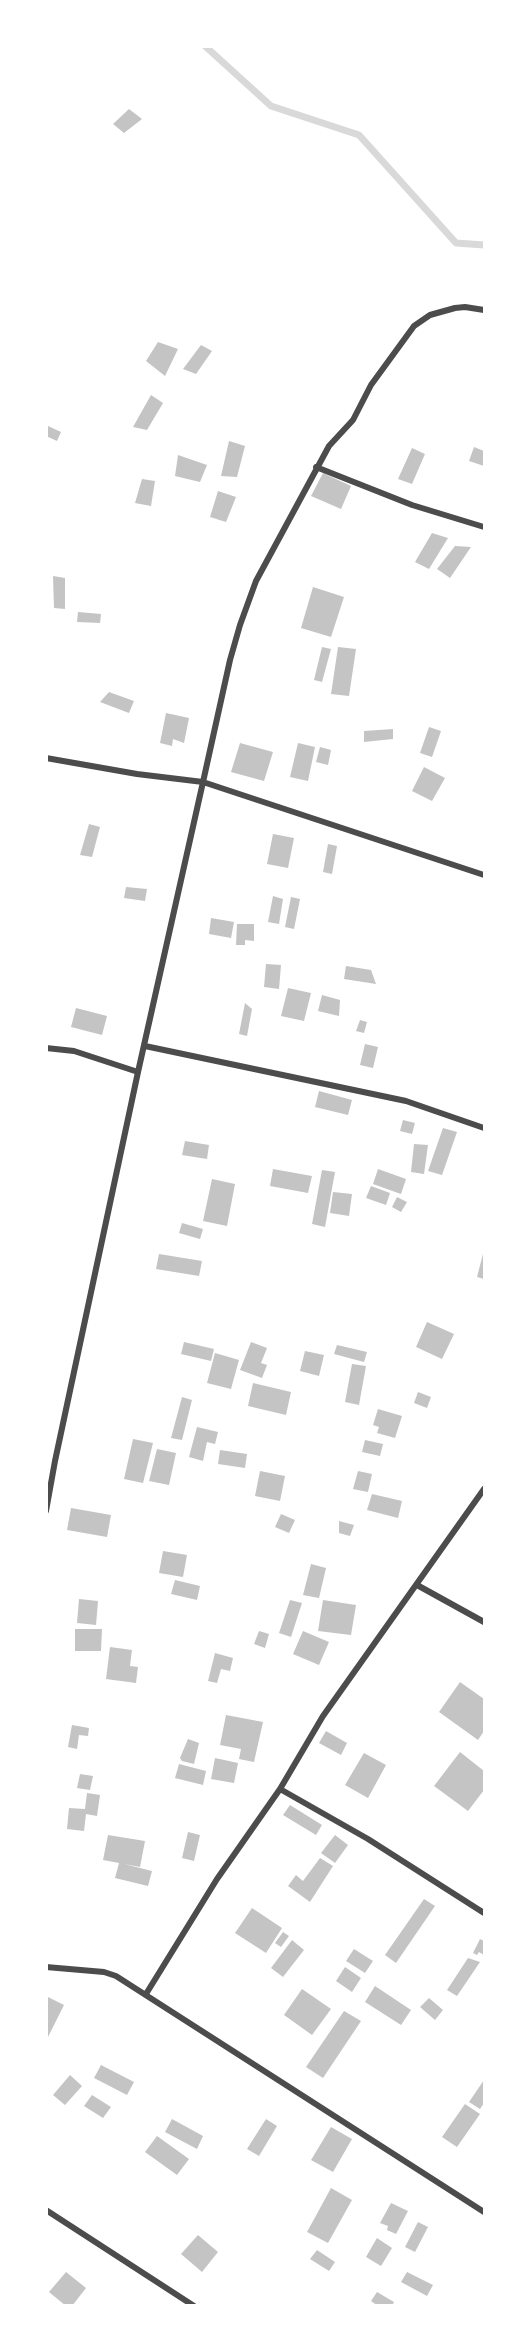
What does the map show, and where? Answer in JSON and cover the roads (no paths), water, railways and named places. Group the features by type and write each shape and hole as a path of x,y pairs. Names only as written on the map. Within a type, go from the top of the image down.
{"street":[{"path":"46,1511 138,1072 203,782 240,625 256,581 329,446 354,420 371,385 414,326 430,315 455,308 484,310"},
{"path":"316,467 412,505 484,527"},
{"path":"46,758 137,774 203,782 484,875"},
{"path":"145,1046 406,1101 484,1128"},
{"path":"46,1048 74,1051 138,1072"},
{"path":"46,1461 55,1461"},
{"path":"146,1994 217,1879 280,1789 323,1716 484,1489"},
{"path":"417,1585 484,1622"},
{"path":"280,1789 368,1839 484,1912"},
{"path":"46,1967 104,1972 116,1976 484,2212"},
{"path":"46,2210 194,2306"}],"waterway":[{"path":"205,46 271,106 359,135 456,243 484,245"}]}
